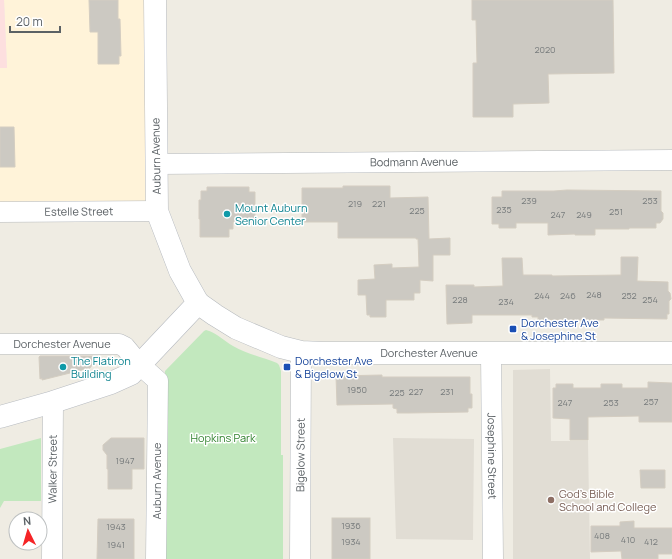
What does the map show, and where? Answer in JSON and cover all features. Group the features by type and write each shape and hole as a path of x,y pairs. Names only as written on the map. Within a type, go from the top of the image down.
{"main road":[{"name":"Auburn Avenue","path":"155,0 157,211 180,271 198,303"},
{"name":"Dorchester Avenue","path":"198,303 236,328 281,348 301,352 672,353"},
{"path":"0,417 111,383 131,374 198,303"}],"street":[{"name":"Bodmann Avenue","path":"157,164 672,160"},
{"name":"Estelle Street","path":"0,212 157,211"},
{"name":"Dorchester Avenue","path":"0,344 119,344 124,346 139,364"},
{"name":"Bigelow Street","path":"300,559 301,352"},
{"name":"Josephine Street","path":"491,353 494,559"},
{"name":"Auburn Avenue","path":"139,364 158,381 156,559"},
{"name":"Walker Street","path":"52,559 53,402"}],"shaded area":[{"path":"0,0 4,0 7,68 0,68"},
{"path":"4,0 155,0 157,211 0,212 0,68 7,68"},
{"name":"God's Bible School and College","path":"550,369 551,441 588,441 590,559 513,559 513,370"},
{"path":"393,438 474,439 473,540 396,539"}],"green space":[{"name":"Hopkins Park","path":"206,330 214,333 238,349 279,365 281,371 281,455 283,455 283,559 165,559 165,371"},
{"path":"41,438 41,501 4,501 0,508 0,449"}],"building":[{"path":"89,0 118,0 121,56 119,56 119,64 98,64 98,32 90,32"},
{"path":"472,0 613,0 614,73 548,74 549,103 513,104 513,117 473,117 473,63 477,63 476,20 472,20"},
{"path":"0,127 14,127 15,167 0,167"},
{"path":"343,186 390,186 390,198 428,197 429,239 450,238 450,255 433,255 433,281 420,280 420,293 414,293 414,300 386,300 386,317 370,317 370,315 367,315 366,295 358,295 358,280 375,279 374,265 392,264 392,268 419,267 418,239 338,238 338,222 302,222 302,188 343,188"},
{"name":"Mount Auburn Senior Center","path":"207,187 249,187 249,192 255,192 255,222 233,222 233,229 229,229 229,237 200,237 199,200 201,200 201,191 207,191"},
{"path":"502,191 661,191 661,211 663,213 663,219 660,223 656,223 656,228 595,229 595,235 548,235 548,223 516,223 516,228 499,228 499,224 492,224 492,197 502,197"},
{"path":"621,257 638,257 637,281 668,282 668,291 671,299 669,301 669,314 667,314 667,319 604,318 604,320 538,320 538,317 532,317 532,315 472,315 472,323 447,324 446,285 474,285 474,287 503,286 502,258 522,258 523,275 552,276 621,275"},
{"name":"The Flatiron Building","path":"40,356 98,356 90,368 42,380 42,378 40,379"},
{"path":"382,375 382,377 470,377 472,408 468,408 468,412 397,413 397,409 393,408 393,404 337,405 336,376"},
{"path":"648,382 672,383 672,422 639,422 639,416 588,417 588,440 570,440 570,419 553,418 553,388 556,388 556,384 573,384 573,388 601,388 601,384 622,384 622,388 648,388"},
{"path":"111,438 144,438 144,469 132,469 132,489 108,489 107,455 103,450 103,445"},
{"path":"640,470 665,470 665,488 641,488"},
{"path":"332,518 370,518 370,559 332,559"},
{"path":"98,519 134,519 134,559 97,559"},
{"path":"634,521 634,528 672,528 672,554 658,554 658,559 622,559 621,551 591,552 591,526 620,526 620,522"}],"place":[{"name":"Mount Auburn Senior Center","path":"227,214"},
{"name":"Dorchester Ave & Josephine St","path":"513,329"},
{"name":"The Flatiron Building","path":"63,367"},
{"name":"Dorchester Ave & Bigelow St","path":"287,367"},
{"name":"God's Bible School and College","path":"551,500"}]}
